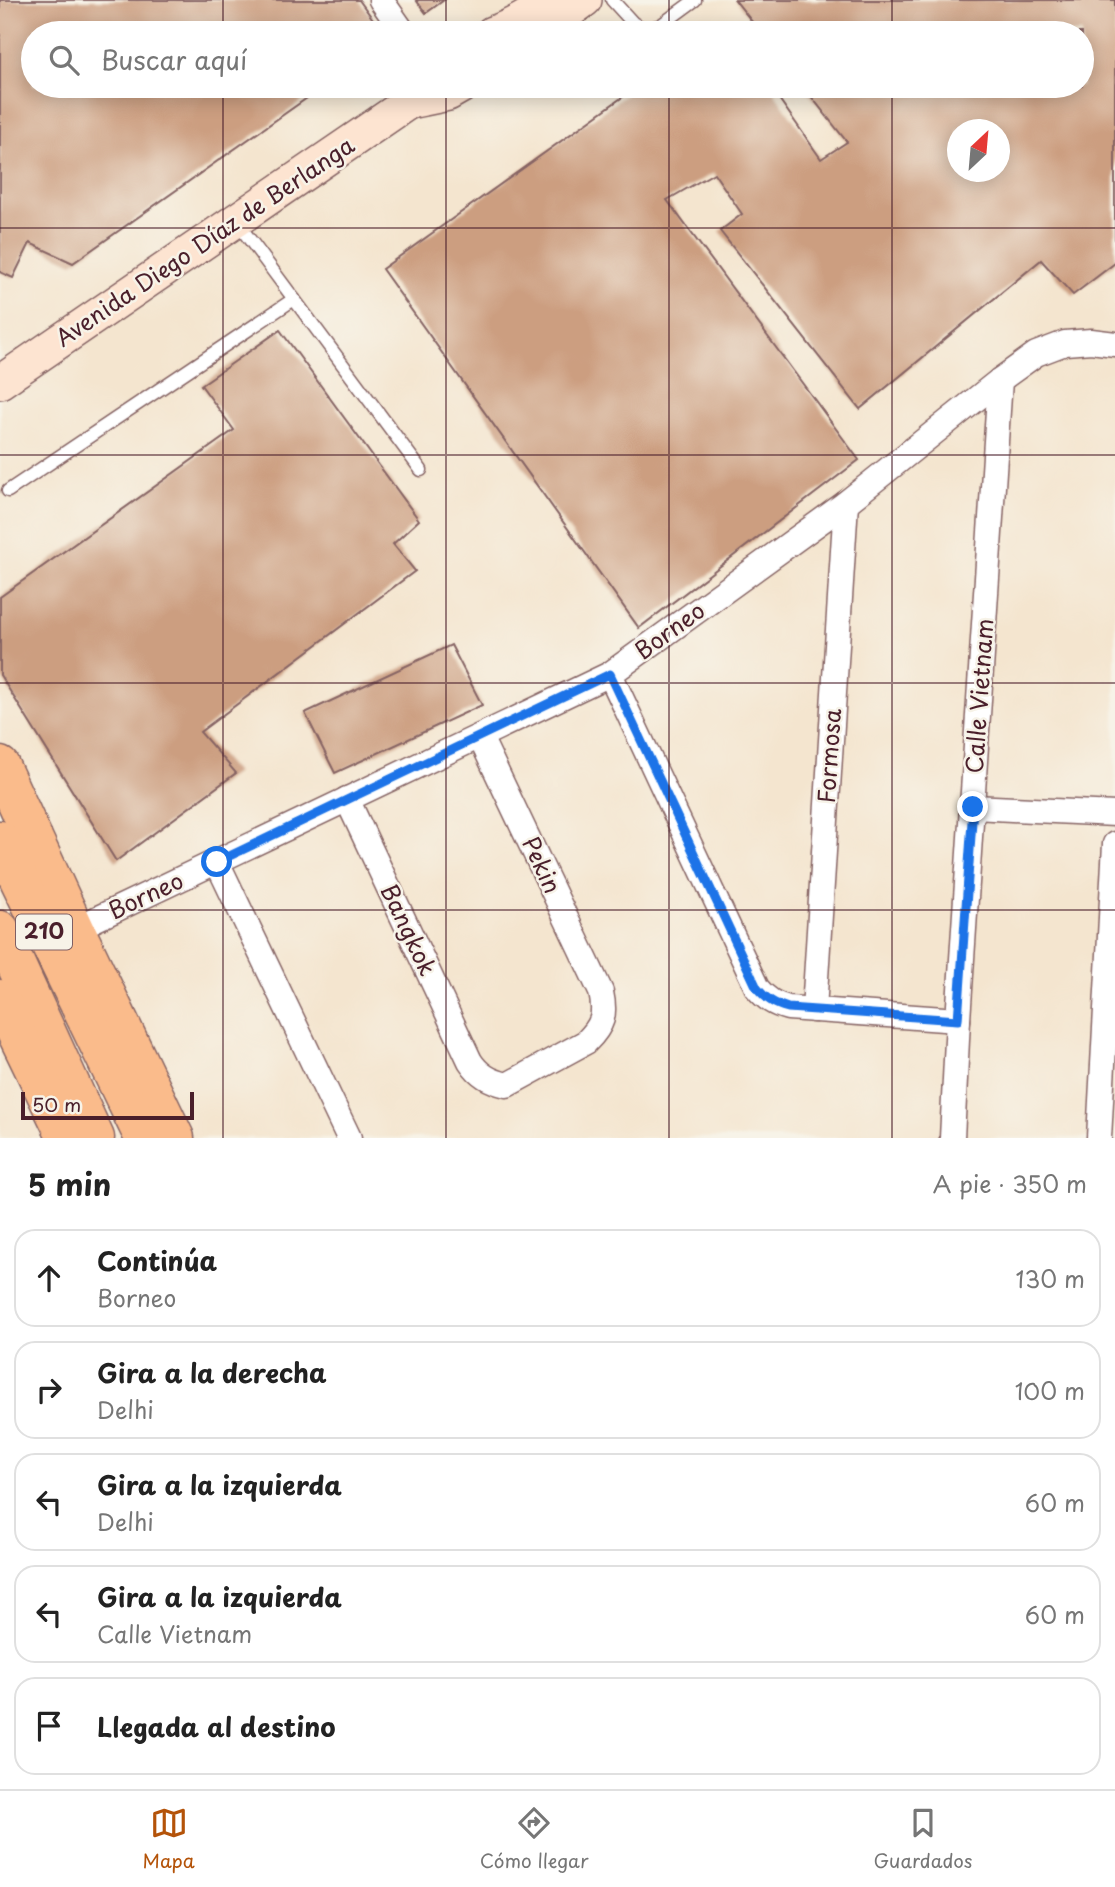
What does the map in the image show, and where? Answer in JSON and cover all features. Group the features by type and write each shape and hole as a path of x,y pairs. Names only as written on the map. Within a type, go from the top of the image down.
{"highway":[{"path":"0,766 175,1138"},
{"name":"210","path":"0,841 144,1138"},
{"name":"210","path":"0,930 95,1138"},
{"path":"0,999 68,1138"}],"main road":[{"path":"494,21 522,0"},
{"path":"520,21 551,0"},
{"path":"556,21 585,0"},
{"name":"Avenida Diego Díaz de Berlanga","path":"0,382 236,221 426,98"}],"street":[{"path":"381,0 396,21"},
{"name":"Borneo","path":"75,929 610,674 846,503 1036,354 1065,343 1091,341 1115,344"},
{"name":"Calle Vietnam","path":"952,1138 1000,380"},
{"name":"Formosa","path":"814,1010 846,503"},
{"path":"610,674 757,988 766,998 776,1005 788,1008 958,1020"},
{"name":"Pekin","path":"470,1061 477,1071 487,1078 507,1085 586,1042 596,1032 605,1009 601,992 480,737"},
{"name":"Bangkok","path":"347,799 470,1061"},
{"path":"973,807 1115,814"},
{"path":"1099,1138 1115,844"},
{"path":"217,862 349,1138"}],"lane":[{"path":"612,0 631,21"},
{"path":"666,21 695,0"},
{"path":"236,221 421,470"},
{"path":"8,491 294,299"}],"building":[{"path":"0,0 359,0 374,21 21,21 21,98 307,98 73,263 30,243 13,278 0,272"},
{"path":"416,0 444,0 426,13"},
{"path":"735,0 1115,0 1115,263 1073,295 1041,260 860,409 720,231 742,214 714,173 667,200 859,460 639,628 382,269 621,98 778,98 821,159 847,142 812,98 1094,98 1094,21 752,21"},
{"path":"280,330 419,520 393,544 415,571 200,732 236,773 116,861 0,675 0,597 234,430 201,385"},
{"path":"451,645 482,705 335,773 305,713"}],"route":[{"path":"217,862 610,674 757,988 766,998 776,1005 788,1008 958,1020 973,807"}]}
